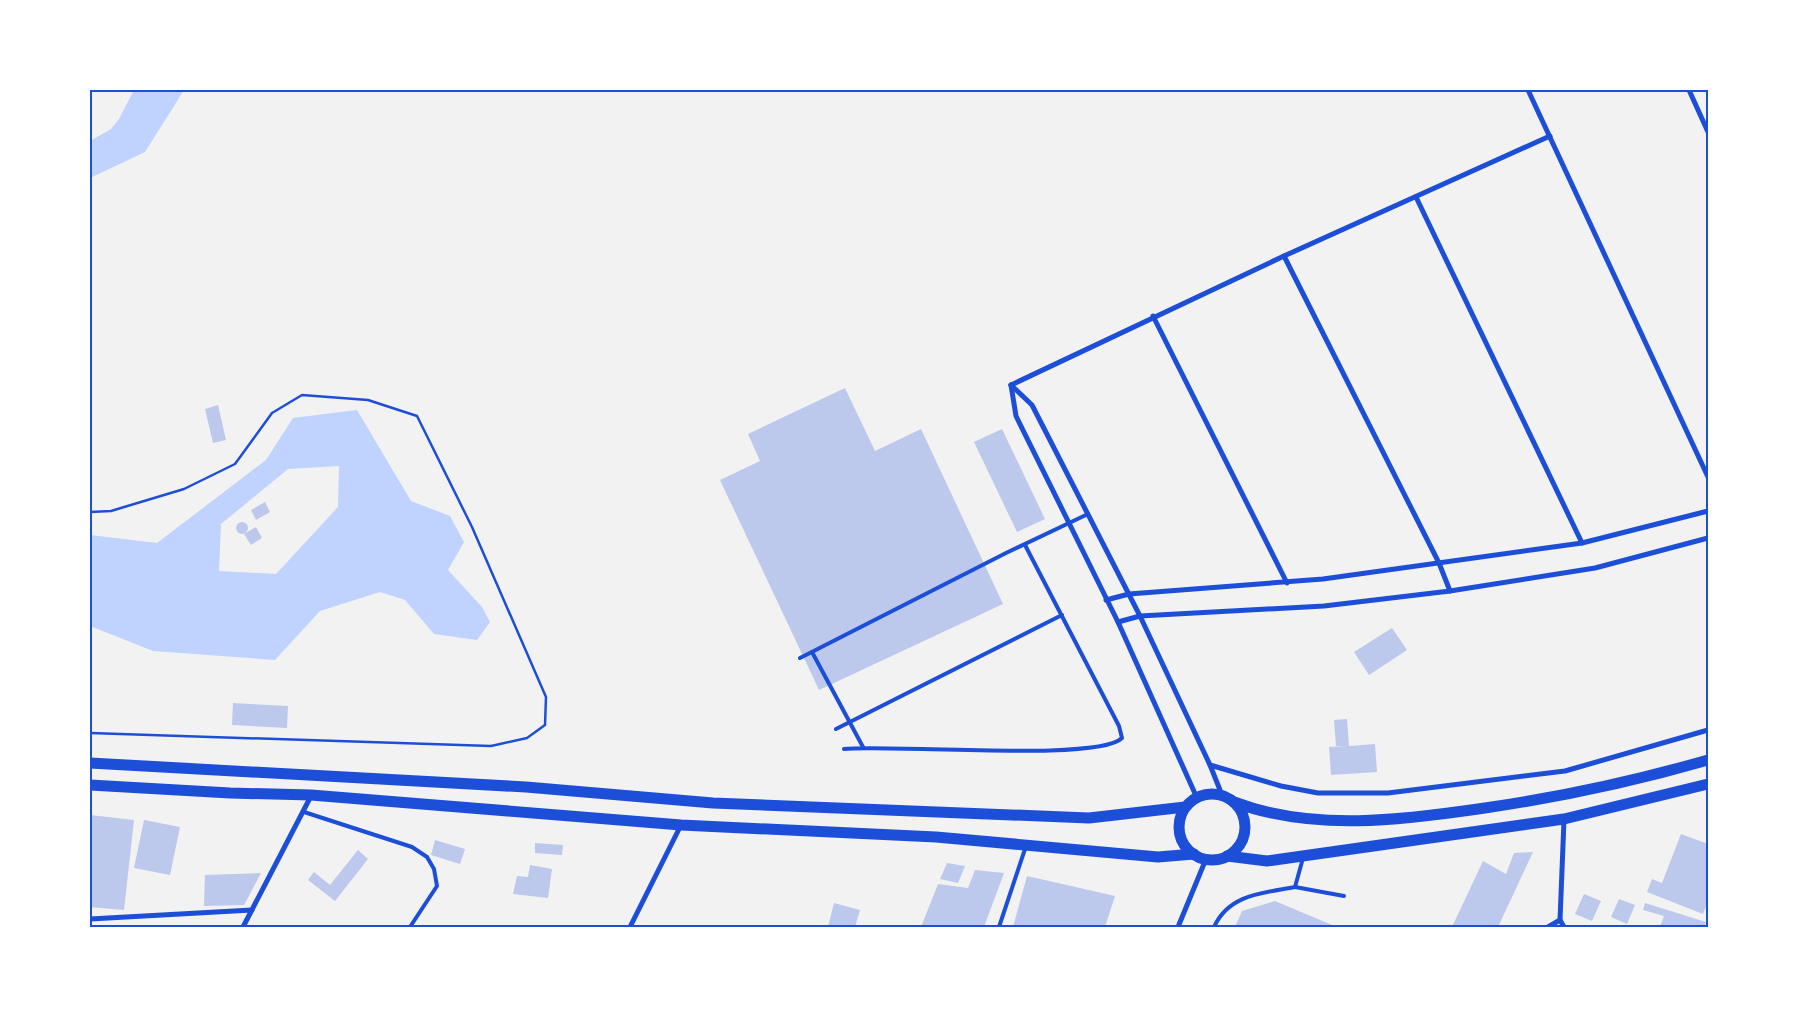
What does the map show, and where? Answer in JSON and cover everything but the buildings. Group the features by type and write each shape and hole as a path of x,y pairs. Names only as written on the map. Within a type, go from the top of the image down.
{"main road":[{"path":"1708,760 1586,791 1426,816 1350,821 1261,812 1234,802 1222,795 1209,794 1197,798 1186,807 1181,815 1180,833 1187,849 1206,859 1227,856 1267,861 1564,819 1708,784"},
{"path":"90,763 516,786 723,804 1089,818 1186,807"},
{"path":"90,785 230,793 311,795 680,825 936,837 1158,857 1194,854"},
{"path":"1227,856 1239,845 1245,831 1241,810 1234,802"}],"street":[{"path":"1528,90 1708,477"},
{"path":"1689,90 1708,132"},
{"path":"1011,385 1153,316 1550,136"},
{"path":"1416,197 1582,543"},
{"path":"1284,256 1439,563 1450,592"},
{"path":"1153,316 1287,583"},
{"path":"1011,385 1032,405 1140,616 1210,765 1222,795"},
{"path":"1011,385 1016,416 1068,525 1118,622 1197,798"},
{"path":"1106,600 1129,594 1287,583 1582,543 1708,511"},
{"path":"1118,622 1140,616 1324,606 1450,592 1595,568 1708,538"},
{"path":"1210,765 1281,786 1318,793 1388,793 1565,771 1708,730"},
{"path":"243,927 304,812 311,795"},
{"path":"1564,819 1560,920 1564,927"},
{"path":"630,927 680,825"},
{"path":"1178,927 1206,859"},
{"path":"90,919 252,910"},
{"path":"1548,927 1560,920"}],"lane":[{"path":"800,658 1088,514"},
{"path":"844,749 863,747 904,750 1059,750 1094,747 1119,741 1122,738 1119,726 1025,545"},
{"path":"836,729 1062,615"},
{"path":"812,652 863,747"},
{"path":"304,812 391,838 412,847 427,857 434,868 437,886 410,927"},
{"path":"999,927 1026,844"},
{"path":"1295,887 1304,856"},
{"path":"1214,927 1225,909 1238,900 1250,895 1295,887 1344,896"}],"path":[{"path":"90,512 111,511 184,489 235,464 272,413 302,395 368,400 417,416 472,527 546,697 545,725 527,738 491,746 90,733"}],"water":[{"path":"134,90 184,90 145,152 90,178 90,141 111,129 119,119"},
{"path":"357,410 411,501 450,516 464,542 448,570 482,607 490,622 477,640 434,634 405,600 380,592 320,611 275,660 153,651 90,626 90,535 157,543 266,460 293,418","holes":["339,466 338,507 276,574 219,571 221,524 288,469"]}]}
